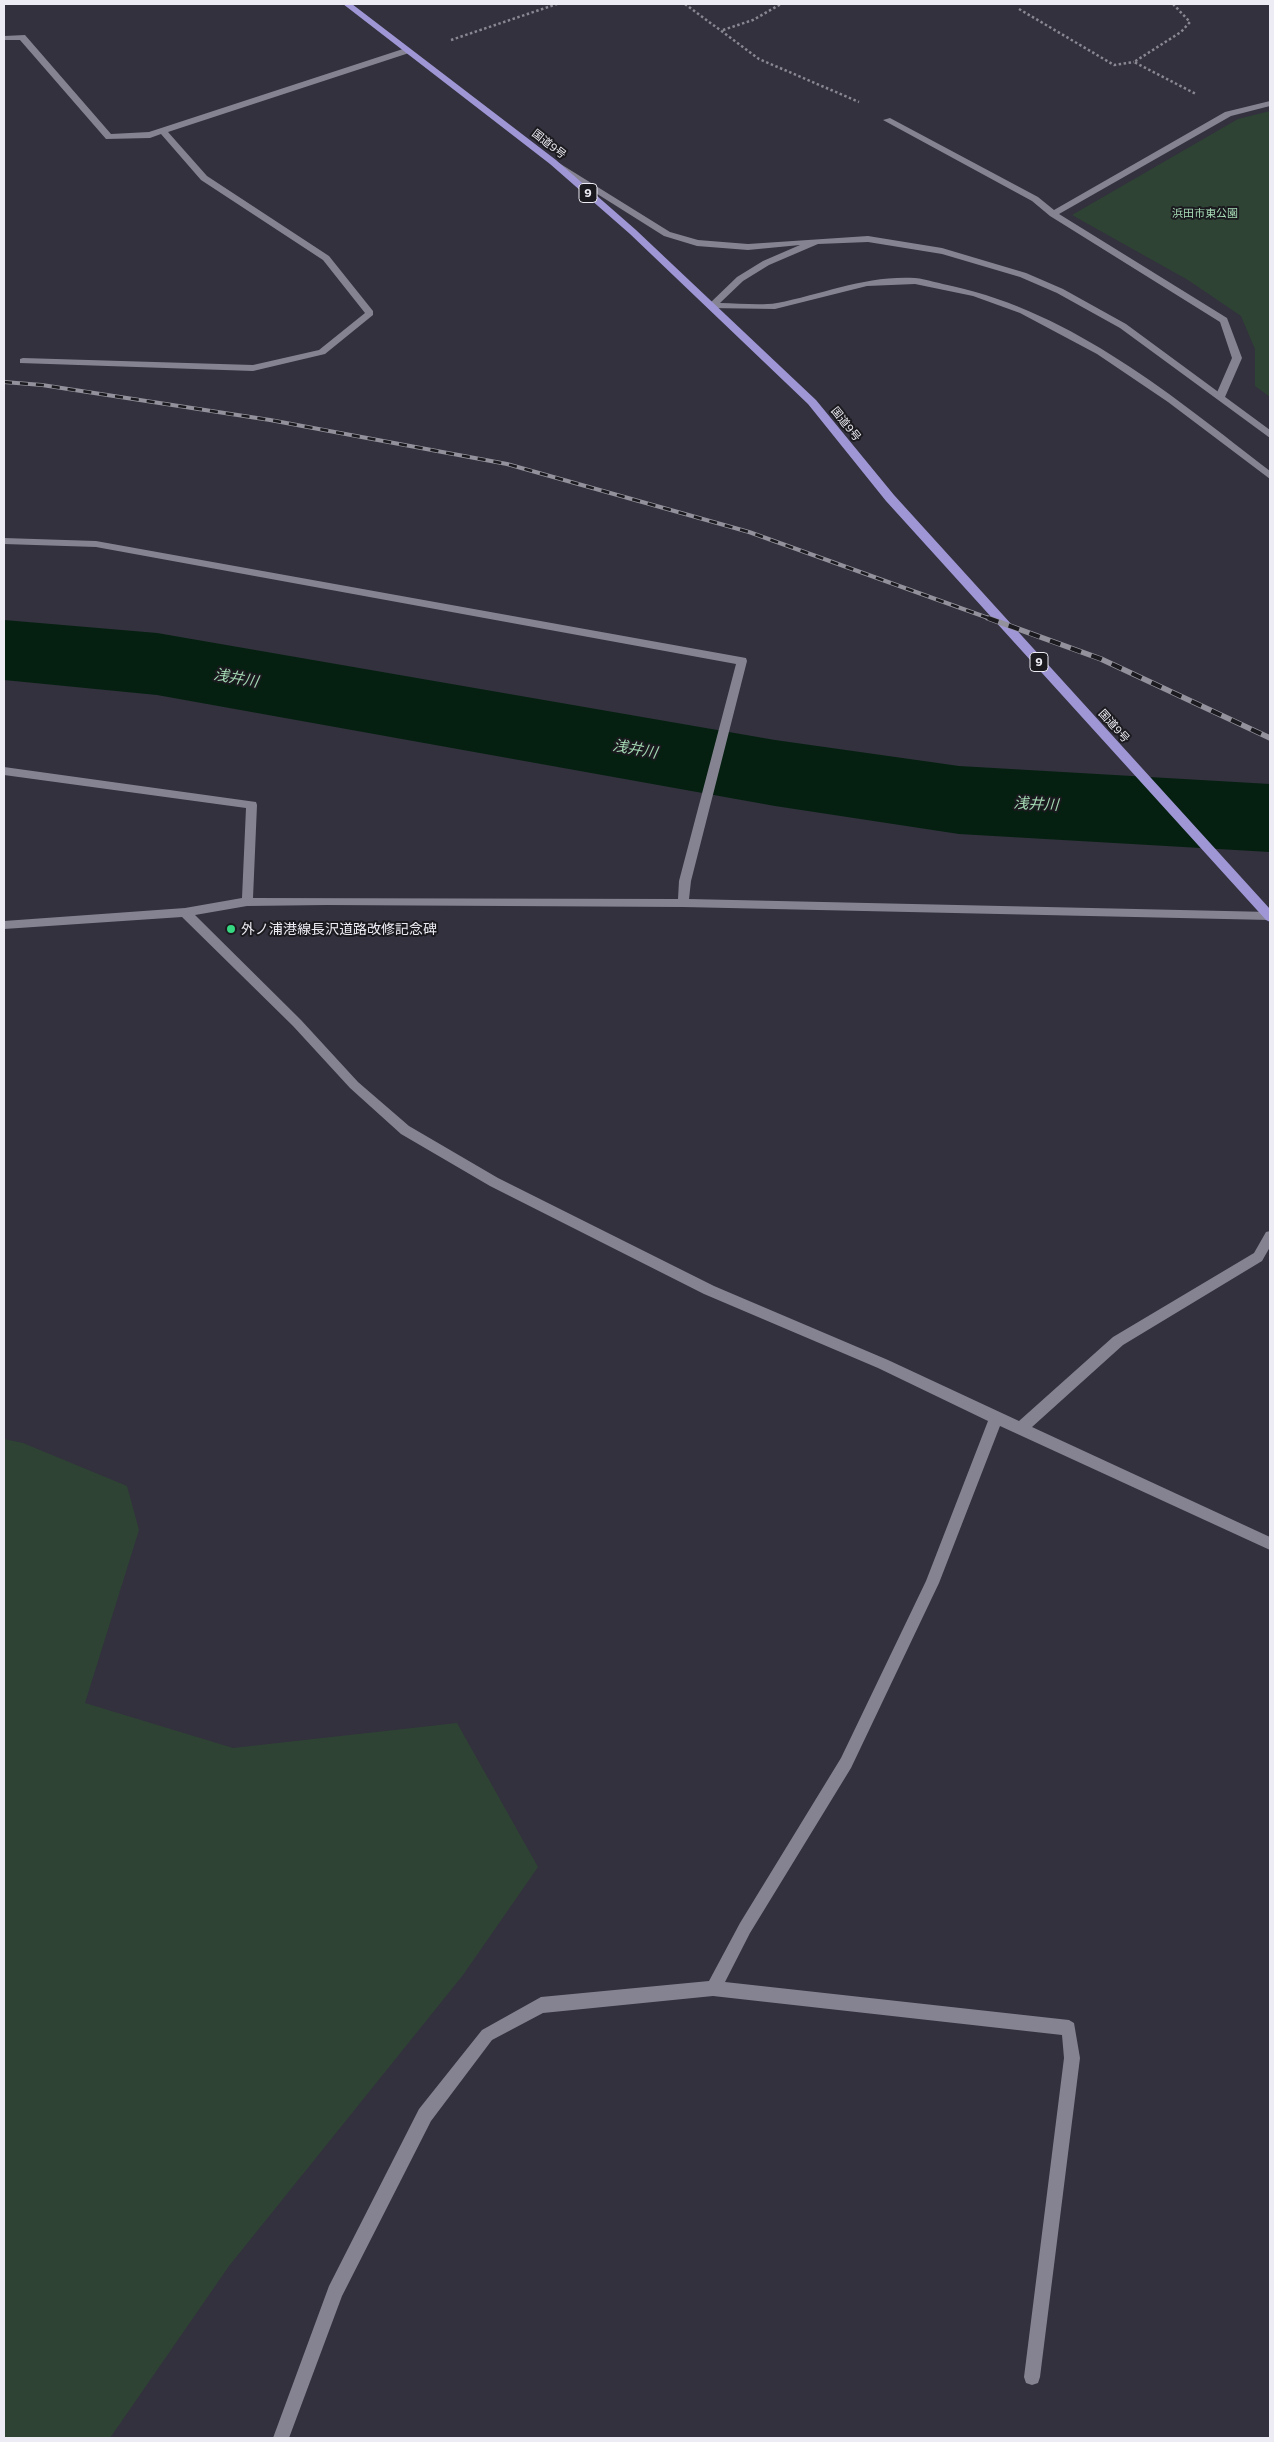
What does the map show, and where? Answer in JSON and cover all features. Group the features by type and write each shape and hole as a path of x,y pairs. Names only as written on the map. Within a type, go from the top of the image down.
{"highway":[{"name":"国道9号","path":"346,4 553,162 633,232 812,402 890,498 1270,917"}],"street":[{"path":"4,38 22,37 109,136 150,135 406,51"},
{"path":"1052,214 1228,114 1270,104"},
{"path":"887,120 1035,199 1052,214 1224,320 1237,358 1220,397"},
{"path":"24,361 253,368 322,352 370,313 326,258 204,178 163,131"},
{"path":"553,162 667,234 697,243 748,247 868,239 898,243 980,261 1023,275 1060,291 1123,326 1270,435"},
{"path":"712,306 740,279 766,263 817,241"},
{"path":"712,306 775,306 868,283 915,281 975,294 1023,311 1100,352 1171,400 1270,476"},
{"path":"4,541 96,544 742,661 685,881 683,903"},
{"path":"4,771 252,804 247,902"},
{"path":"4,925 185,912 247,902 683,903 1270,917"},
{"path":"185,912 297,1023 354,1085 405,1130 494,1182 709,1290 883,1364 1270,1544"},
{"path":"1021,1428 1118,1341 1258,1257 1270,1236"},
{"path":"713,1988 744,1928 846,1762 932,1583 996,1418"},
{"path":"281,2438 335,2292 425,2115 488,2035 541,2005 713,1988 1069,2028 1072,2058 1032,2377"}],"path":[{"path":"443,43 557,4"},
{"path":"685,4 759,58 874,108 887,120"},
{"path":"723,30 753,20 781,4"},
{"path":"1019,9 1114,65 1134,62 1181,32 1190,22 1173,4"},
{"path":"1134,62 1208,100 1228,114"}],"green space":[{"name":"浜田市東公園","path":"1270,111 1270,397 1255,386 1255,349 1241,316 1188,280 1072,215 1238,119"},
{"path":"4,1439 23,1443 127,1486 139,1530 85,1703 233,1748 457,1723 538,1867 463,1975 229,2266 110,2438 4,2438"}],"waterway":[{"name":"浅井川","path":"4,650 157,664 775,773 959,800 1270,818"}],"railway":[{"path":"4,382 42,385 270,420 507,464 749,532 991,619"},
{"path":"988,618 1101,659 1270,738"}],"place":[{"name":"外ノ浦港線長沢道路改修記念碑","path":"231,929"}]}
